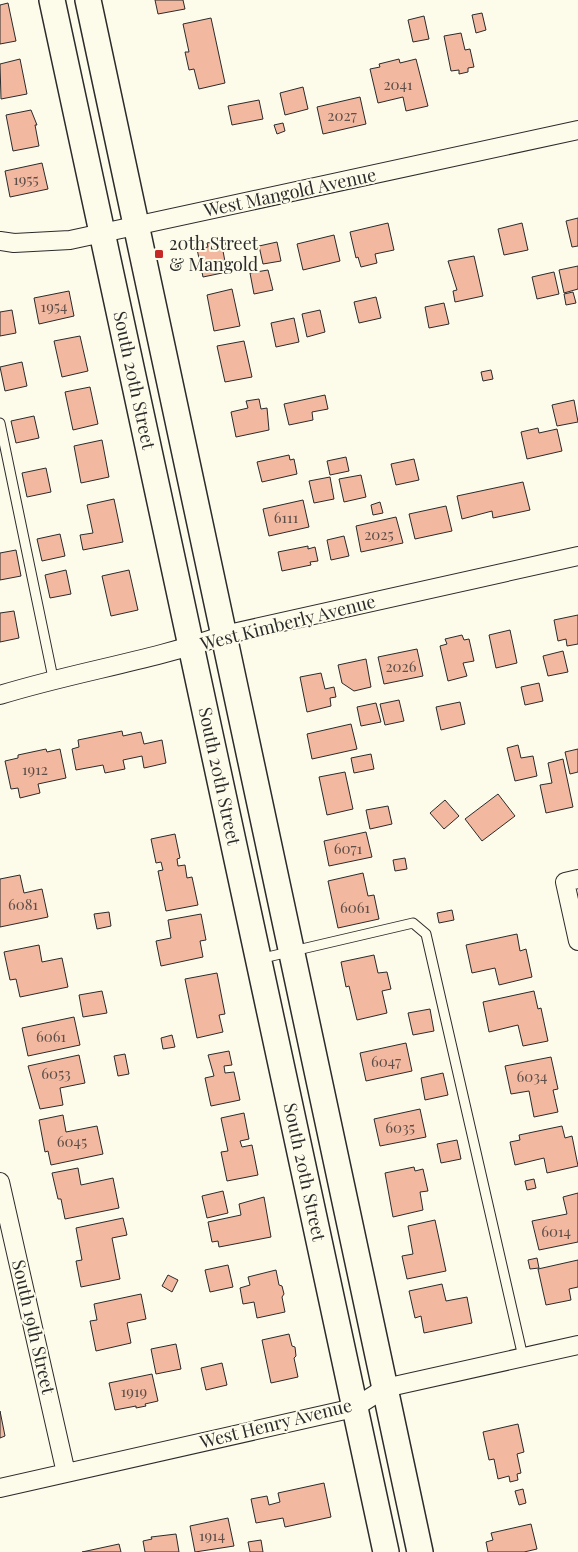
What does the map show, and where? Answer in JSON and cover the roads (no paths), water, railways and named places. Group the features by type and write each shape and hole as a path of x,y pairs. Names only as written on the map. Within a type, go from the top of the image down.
{"street":[{"name":"South 20th Street","path":"52,0 104,233 386,1552"},
{"name":"South 20th Street","path":"88,0 420,1552"},
{"name":"West Mangold Avenue","path":"0,241 43,242 104,233 578,130"},
{"name":"West Kimberly Avenue","path":"0,695 53,678 191,647 224,635 578,556"},
{"path":"572,881 578,941"},
{"name":"South 19th Street","path":"0,1182 66,1473"},
{"name":"West Henry Avenue","path":"0,1488 354,1408 385,1388 578,1345"}],"lane":[{"path":"0,423 53,678"},
{"path":"258,959 413,923 426,934 523,1357"}],"place":[{"name":"20th Street & Mangold","path":"159,254"}]}
